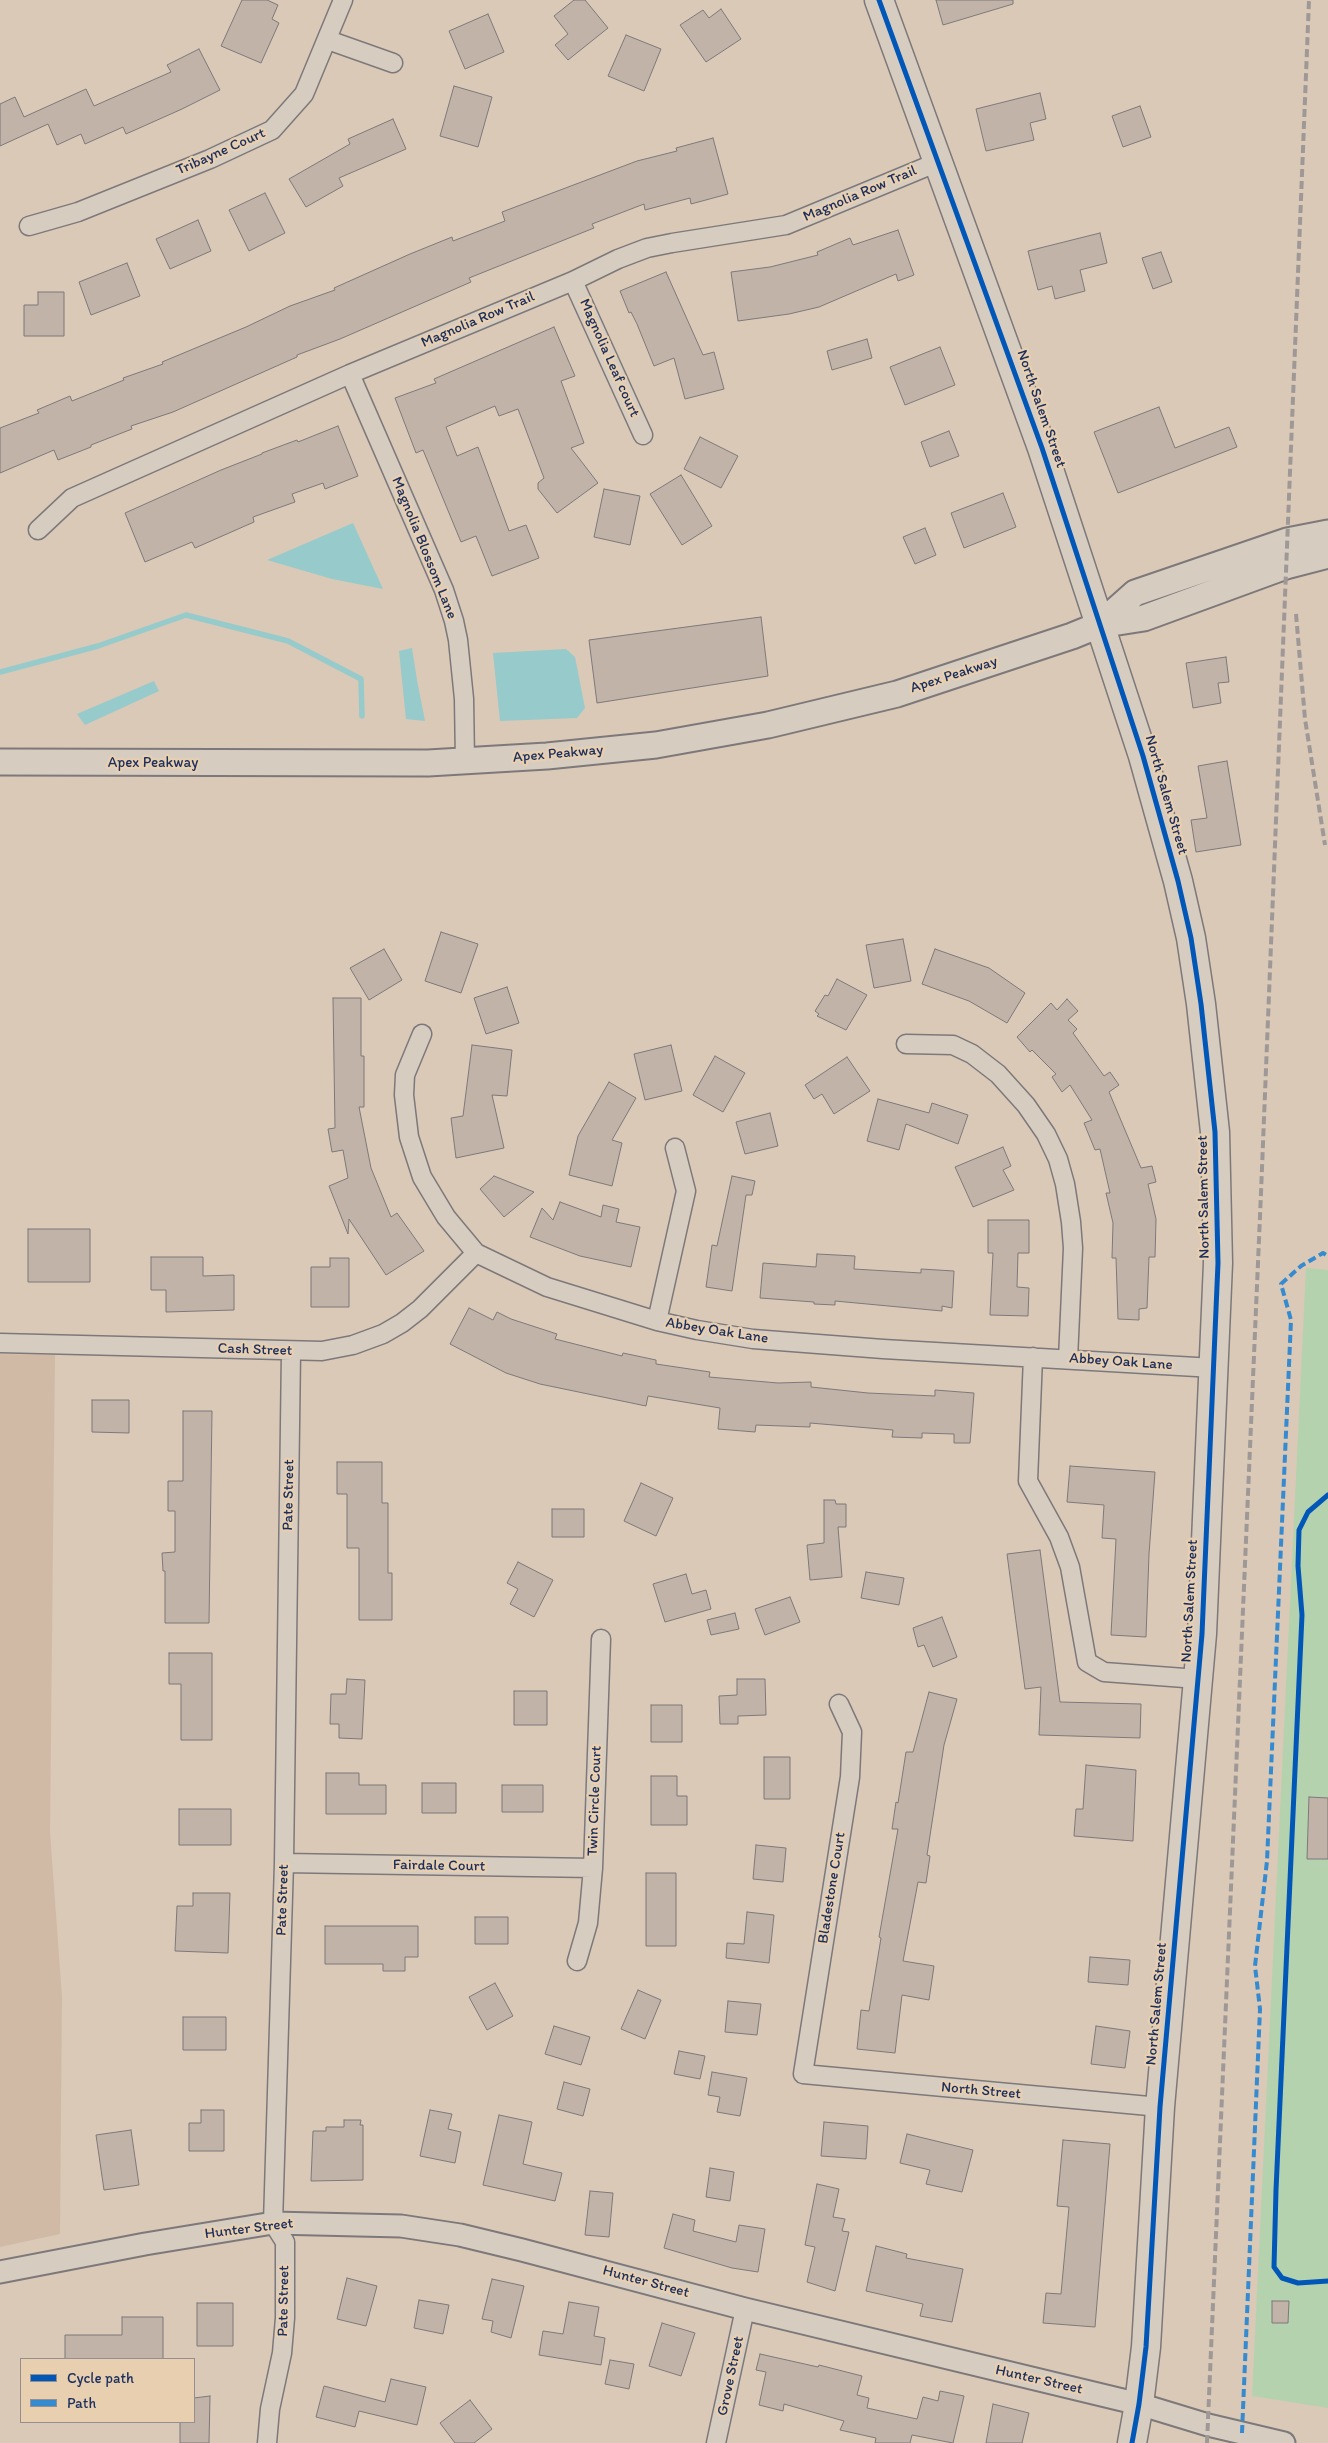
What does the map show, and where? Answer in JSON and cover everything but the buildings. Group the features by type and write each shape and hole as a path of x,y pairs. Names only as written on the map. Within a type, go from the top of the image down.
{"main road":[{"name":"North Salem Street","path":"879,0 1042,448 1143,756 1178,881 1191,938 1202,1004 1215,1132 1218,1187 1218,1263 1202,1634 1160,2107 1146,2347 1140,2404 1132,2443"},
{"name":"Apex Peakway","path":"1099,625 1135,593 1287,541 1328,533"},
{"name":"Apex Peakway","path":"0,762 253,764 465,761 547,756 656,745 768,725 897,694 1072,636 1099,625 1144,618 1286,566 1328,555"}],"street":[{"name":"Tribayne Court","path":"29,226 78,212 210,159 272,130 304,94 343,0"},
{"path":"328,40 393,63"},
{"name":"Magnolia Row Trail","path":"38,530 72,498 350,374 646,248 786,225 938,162"},
{"name":"Magnolia Leaf court","path":"573,280 643,436"},
{"name":"Magnolia Blossom Lane","path":"350,374 444,590 454,621 458,640 464,700 465,761"},
{"name":"Abbey Oak Lane","path":"422,1034 405,1075 404,1096 409,1137 422,1177 433,1199 476,1253 525,1278 568,1295 657,1321 753,1339 883,1349 1214,1368"},
{"path":"906,1044 953,1045 972,1054 998,1074 1026,1105 1046,1134 1058,1159 1065,1184 1071,1222 1073,1248 1068,1359"},
{"path":"657,1321 686,1191 674,1148"},
{"name":"Cash Street","path":"0,1343 291,1352 322,1351 383,1334 402,1323 420,1309 476,1253"},
{"name":"Pate Street","path":"267,2443 270,2409 282,2353 286,2318 285,2242 273,2222 284,1863 291,1352"},
{"path":"1034,1357 1028,1481 1059,1537 1070,1567 1087,1662 1104,1672 1198,1679"},
{"name":"Twin Circle Court","path":"576,1961 588,1923 593,1868 601,1639"},
{"name":"Bladestone Court","path":"803,2074 850,1777 852,1732 839,1704"},
{"name":"Fairdale Court","path":"284,1863 593,1868"},
{"name":"North Street","path":"803,2074 1160,2107"},
{"name":"Hunter Street","path":"0,2272 273,2222 401,2226 460,2235 625,2276 745,2309 1140,2404 1208,2425 1284,2443"},
{"name":"Grove Street","path":"716,2443 745,2309"}],"shaded area":[{"path":"0,1354 55,1355 50,1832 62,1997 60,2234 0,2247"}],"green space":[{"path":"1306,1268 1328,1270 1328,2408 1252,2396"}],"water":[{"path":"353,523 383,589 332,579 267,560"},
{"path":"412,648 425,721 406,719 399,651"},
{"path":"566,649 575,657 585,708 577,718 500,721 493,653"},
{"path":"154,681 159,691 85,725 77,714"}],"waterway":[{"path":"0,672 98,646 186,615 288,641 361,679 362,716"}],"railway":[{"path":"1207,2443 1261,1193 1309,0"},
{"path":"1296,614 1305,719 1325,845"}],"marked path":[{"path":"1242,2433 1260,2009 1255,1966 1267,1861 1291,1320 1281,1284 1301,1266 1323,1253 1328,1256"}],"cycle path":[{"path":"879,0 1042,448 1143,756 1178,881 1191,938 1201,1004 1215,1132 1218,1263 1202,1634 1160,2107 1146,2347 1132,2443"},
{"path":"1328,1495 1308,1512 1299,1530 1298,1566 1302,1615 1274,2267 1282,2278 1298,2283 1328,2281"}]}
